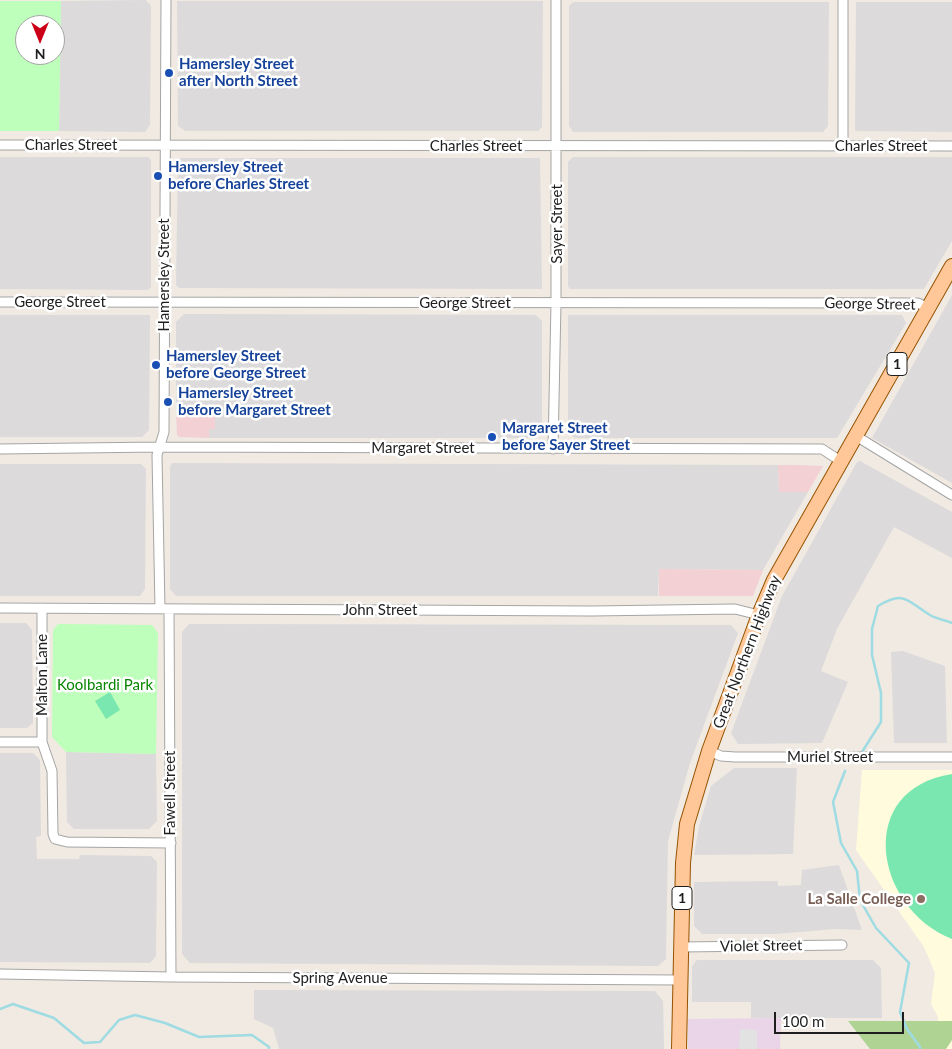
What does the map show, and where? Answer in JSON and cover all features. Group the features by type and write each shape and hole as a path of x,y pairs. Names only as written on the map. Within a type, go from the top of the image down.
{"main road":[{"name":"Great Northern Highway","path":"679,1049 683,863 687,824 709,751 759,615 774,580 952,266"}],"street":[{"name":"Hamersley Street","path":"164,609 157,455 164,432 166,0"},
{"name":"Sayer Street","path":"553,449 556,303 556,0"},
{"path":"842,146 843,0"},
{"name":"Charles Street","path":"0,145 952,146"},
{"name":"George Street","path":"0,302 918,303 928,308"},
{"path":"856,436 952,495"},
{"name":"Margaret Street","path":"0,449 159,447 822,449 842,462"},
{"name":"John Street","path":"0,608 592,611 735,609 759,615"},
{"name":"Malton Lane","path":"42,608 42,742 52,771 53,834 55,839 67,842 171,843"},
{"name":"Fawell Street","path":"164,609 171,843 171,977"},
{"path":"0,742 42,742"},
{"name":"Muriel Street","path":"709,751 721,756 735,757 952,757"},
{"name":"Violet Street","path":"681,947 842,945"},
{"name":"Spring Avenue","path":"0,974 680,980"}],"shaded area":[{"path":"146,0 151,6 150,125 145,132 59,131 60,65 65,65 65,15 61,15 61,1"},
{"path":"177,1 543,1 542,127 538,131 185,131 178,126"},
{"path":"573,2 829,2 828,126 823,132 573,132 569,126 569,6"},
{"path":"856,2 952,2 952,132 855,131"},
{"path":"0,157 148,157 151,160 151,287 148,290 0,289"},
{"path":"573,157 952,157 952,241 924,289 570,289 568,286 568,162"},
{"path":"178,158 540,158 542,289 179,288 176,285"},
{"path":"952,295 952,483 872,438"},
{"path":"184,314 536,315 542,321 542,432 536,438 209,438 209,429 215,429 215,413 176,413 176,322"},
{"path":"0,315 150,315 149,430 142,437 0,437"},
{"path":"568,315 902,315 906,323 837,438 575,438 568,433"},
{"path":"176,413 215,413 215,429 209,429 209,438 179,437 177,435"},
{"path":"860,461 952,512 952,558 894,527 837,629 821,671 848,682 822,743 738,744 731,733 782,596 857,462"},
{"path":"172,463 778,465 779,492 808,492 763,570 659,569 658,596 176,596 170,589 170,467"},
{"path":"0,464 141,464 146,469 145,589 140,596 0,596"},
{"path":"778,465 823,466 808,492 779,492"},
{"path":"659,569 763,570 753,596 659,596"},
{"path":"0,623 26,623 32,630 33,723 27,728 0,728"},
{"path":"189,624 731,625 738,633 690,763 668,841 666,959 658,966 190,963 182,954 182,632"},
{"path":"903,651 945,666 947,743 894,743 891,652"},
{"path":"66,752 156,754 157,821 149,829 74,829 67,822"},
{"path":"0,753 33,753 40,760 41,836 36,837 37,859 79,859 80,855 151,856 157,862 156,956 150,963 0,962"},
{"path":"734,768 797,768 793,854 694,855 699,826 711,786"},
{"name":"La Salle College","path":"862,770 952,770 952,1049 937,1049 938,1017 931,1004 935,973 924,947 856,850"},
{"path":"839,865 862,930 835,929 776,934 702,934 694,926 694,882 778,881 778,886 801,885 802,870"},
{"path":"697,960 873,960 881,968 882,1018 751,1018 751,1002 692,1002 692,966"},
{"path":"254,990 655,991 663,1001 664,1049 279,1049 273,1028 254,1019"},
{"path":"781,1018 780,1049 688,1049 688,1019"},
{"path":"740,1029 757,1030 757,1049 739,1049"}],"green space":[{"path":"0,1 61,1 61,15 15,15 15,65 60,65 59,131 0,131"},
{"name":"Koolbardi Park","path":"58,624 152,625 158,633 156,754 66,752 52,737 53,630"},
{"path":"110,692 120,710 106,719 95,701"},
{"path":"952,774 952,939 926,924 905,902 892,877 886,850 888,825 900,802 921,784"},
{"path":"848,1021 952,1021 952,1040 946,1049 870,1049"}],"waterway":[{"path":"862,752 881,722 881,693 872,655 872,629 878,606 894,599 906,599 932,616 952,623"},
{"path":"845,771 833,802 841,843 857,871 860,900 876,928 909,963 900,1012 907,1029 920,1049"},
{"path":"0,1009 13,1004 54,1018 84,1043 100,1042 119,1020 135,1015 165,1023 199,1037 252,1035 269,1047 269,1049"}],"place":[{"name":"Hamersley Street after North Street","path":"169,73"},
{"name":"Hamersley Street before Charles Street","path":"158,176"},
{"name":"Hamersley Street before George Street","path":"156,365"},
{"name":"Hamersley Street before Margaret Street","path":"168,402"},
{"name":"Margaret Street before Sayer Street","path":"492,437"},
{"name":"La Salle College","path":"921,899"}]}
